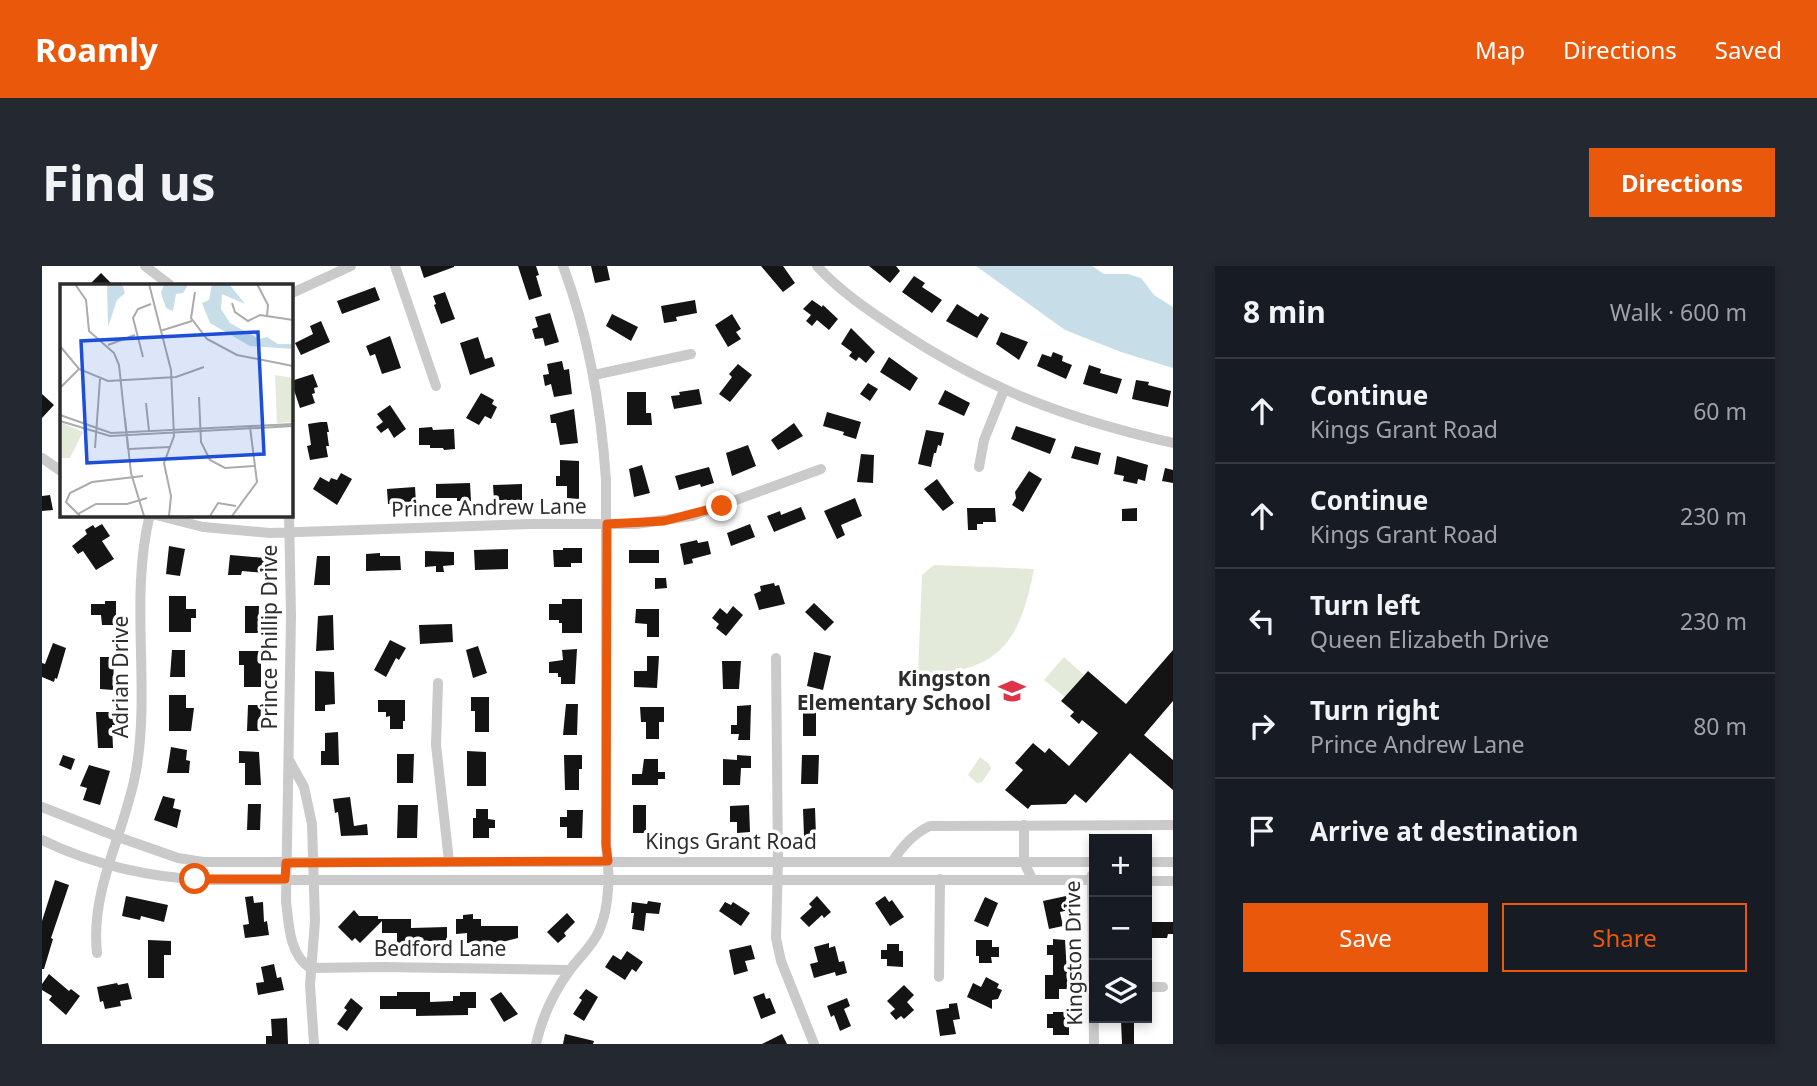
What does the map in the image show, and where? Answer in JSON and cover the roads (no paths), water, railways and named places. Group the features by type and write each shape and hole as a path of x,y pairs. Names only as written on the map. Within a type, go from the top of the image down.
{"street":[{"path":"145,266 169,284"},
{"path":"292,293 351,266"},
{"path":"395,266 436,386"},
{"path":"536,1044 549,1004 569,970 592,944 599,931 604,916 608,880 607,524 603,437 594,375 583,328 563,266"},
{"path":"817,266 847,294 930,352 1003,390 1072,417 1173,443"},
{"path":"594,375 691,354"},
{"path":"979,467 984,440 1003,390"},
{"path":"42,458 60,470"},
{"name":"Prince Andrew Lane","path":"159,516 203,527 290,534 519,524 654,522 692,516 821,469"},
{"name":"Adrian Drive","path":"97,953 98,904 130,799 140,747 141,558 151,516"},
{"name":"Prince Phillip Drive","path":"289,516 289,760 285,879 294,947 302,963 310,968"},
{"path":"776,658 778,948 814,1044"},
{"path":"438,683 436,745 449,861"},
{"name":"Prince Phillip Drive","path":"289,760 304,787 309,803 314,862 315,936 310,968 314,1044"},
{"name":"Kings Grant Road","path":"42,807 118,837 187,860 203,862 1089,862"},
{"path":"1024,825 1024,862 1032,879"},
{"path":"892,862 900,849 930,826 1173,825"},
{"name":"Kings Grant Road","path":"42,841 75,855 138,872 195,879 1089,880"},
{"path":"1152,862 1173,862"},
{"path":"940,879 940,977"},
{"path":"1152,881 1173,881"},
{"name":"Kingston Drive","path":"1093,897 1094,960"},
{"name":"Bedford Lane","path":"310,968 569,970"},
{"path":"1152,987 1163,987"},
{"name":"Kingston Drive","path":"1094,1023 1094,1044"}],"water":[{"path":"976,266 1092,266 1104,274 1128,274 1141,278 1154,295 1173,307 1173,368 1121,352 1065,330"}],"place":[{"name":"Kingston Elementary School","path":"1012,691"}]}
